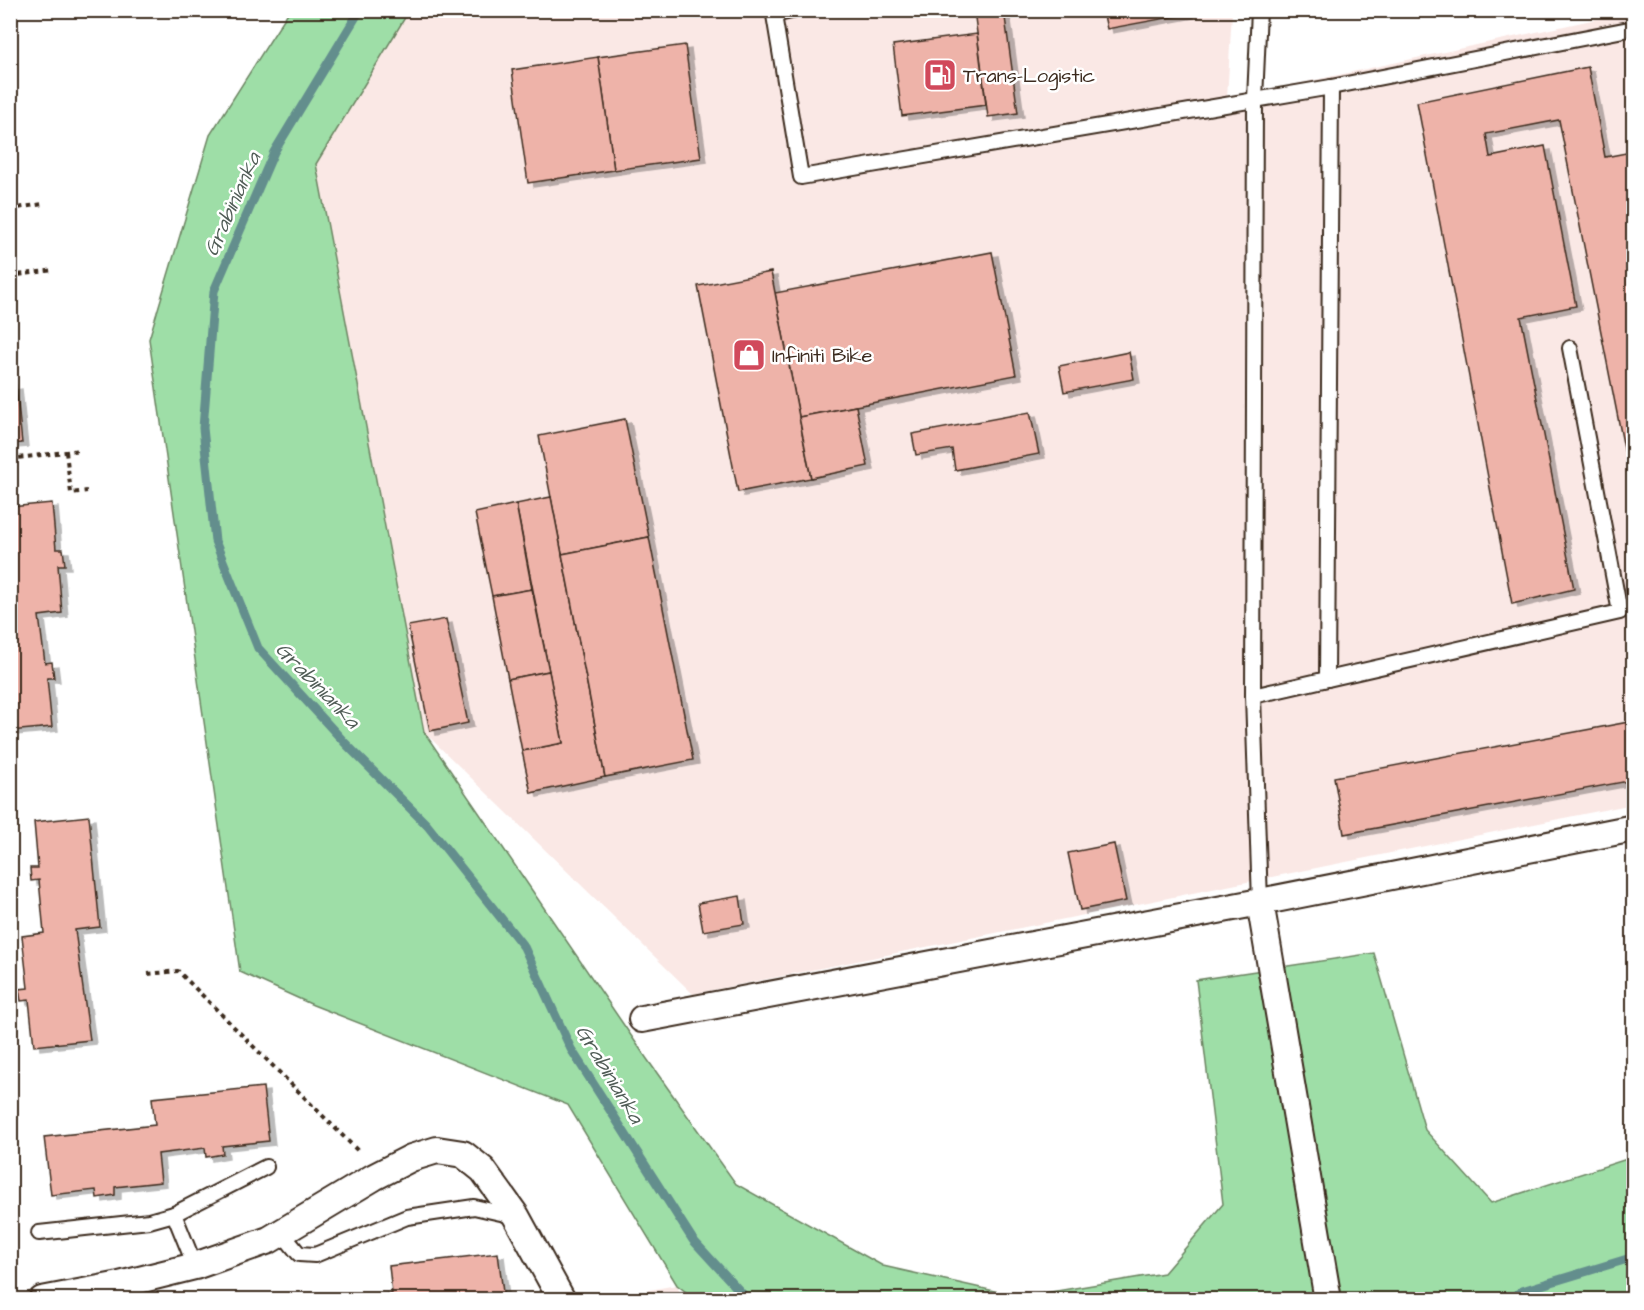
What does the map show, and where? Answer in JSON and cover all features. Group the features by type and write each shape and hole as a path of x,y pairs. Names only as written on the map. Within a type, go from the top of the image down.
{"street":[{"path":"642,1019 1260,902 1634,828"},
{"path":"1260,902 1328,1299"},
{"path":"42,1299 115,1286 195,1266 269,1240 374,1177 411,1158 436,1150 463,1154 483,1170 516,1216 562,1299"}],"lane":[{"path":"796,10 774,15 801,177 1332,87 1634,28"},
{"path":"1259,10 1255,99 1253,696 1260,902"},
{"path":"1327,679 1332,87"},
{"path":"1253,696 1627,610 1570,348"},
{"path":"39,1233 149,1221 174,1214 266,1167"},
{"path":"282,1233 298,1254 315,1255 407,1217 474,1208 516,1216"},
{"path":"174,1214 195,1266"}],"path":[{"path":"10,209 43,204"},
{"path":"10,276 54,270"},
{"path":"10,459 81,450"},
{"path":"66,452 71,493 87,491"},
{"path":"148,974 178,971 360,1153 374,1177"}],"shaded area":[{"path":"409,11 1232,11 1227,99 1633,11 1633,804 693,994 424,732 316,164"},
{"path":"677,1285 682,1299 599,1299"}],"green space":[{"path":"289,11 409,11 316,164 424,732 647,1059 736,1184 883,1266 1021,1297 1164,1273 1223,1204 1196,980 1374,953 1425,1130 1491,1203 1633,1157 1633,1299 695,1299 677,1285 568,1105 313,1005 240,972 149,339 210,135"}],"building":[{"path":"974,10 1004,10 1018,113 988,117"},
{"path":"1187,10 1188,14 1107,29 1103,11"},
{"name":"Trans-Logistic","path":"977,34 986,105 902,116 893,45"},
{"path":"685,45 701,158 614,170 598,57"},
{"path":"598,57 614,170 528,183 512,70"},
{"path":"1588,67 1605,157 1631,152 1634,164 1634,499 1559,120 1486,134 1490,157 1545,146 1576,306 1521,317 1574,589 1512,604 1417,102"},
{"path":"992,252 1016,375 799,417 775,293"},
{"name":"Infiniti Bike","path":"771,272 811,478 738,492 698,286"},
{"path":"1129,352 1134,379 1064,392 1059,366"},
{"path":"16,385 22,443 10,444 10,386"},
{"path":"856,406 868,466 811,478 799,417"},
{"path":"1030,412 1039,454 955,470 952,449 916,455 912,434"},
{"path":"625,419 649,537 562,554 539,436"},
{"path":"551,497 605,777 531,793 522,751 563,743 516,504"},
{"path":"52,503 56,549 63,549 65,565 58,565 62,613 39,616 45,663 52,662 54,678 47,678 52,727 10,731 10,507"},
{"path":"516,504 532,589 492,596 475,513"},
{"path":"649,537 693,760 605,777 562,554"},
{"path":"532,589 549,671 508,679 492,596"},
{"path":"446,619 468,723 430,731 408,626"},
{"path":"549,671 563,743 522,751 508,679"},
{"path":"1634,721 1634,780 1344,834 1334,777"},
{"path":"89,816 100,927 75,930 90,1040 34,1046 29,1000 21,1001 19,989 28,988 22,936 44,933 39,880 31,881 30,868 38,868 34,822"},
{"path":"1114,844 1126,901 1080,910 1068,853"},
{"path":"740,896 744,924 703,931 698,903"},
{"path":"263,1087 269,1141 222,1146 223,1154 206,1157 205,1148 158,1154 161,1182 115,1187 115,1195 97,1198 96,1190 51,1195 44,1137 155,1125 152,1098"},
{"path":"498,1253 504,1300 337,1300 392,1293 389,1266"}],"waterway":[{"name":"Grabinianka","path":"360,10 274,152 214,291 203,428 215,541 258,648 346,744 427,825 524,947 571,1049 693,1240 748,1300"},
{"name":"Grabinianka","path":"1509,1300 1522,1291 1634,1257"}],"place":[{"name":"Trans-Logistic","path":"940,75"},
{"name":"Infiniti Bike","path":"749,355"}]}
